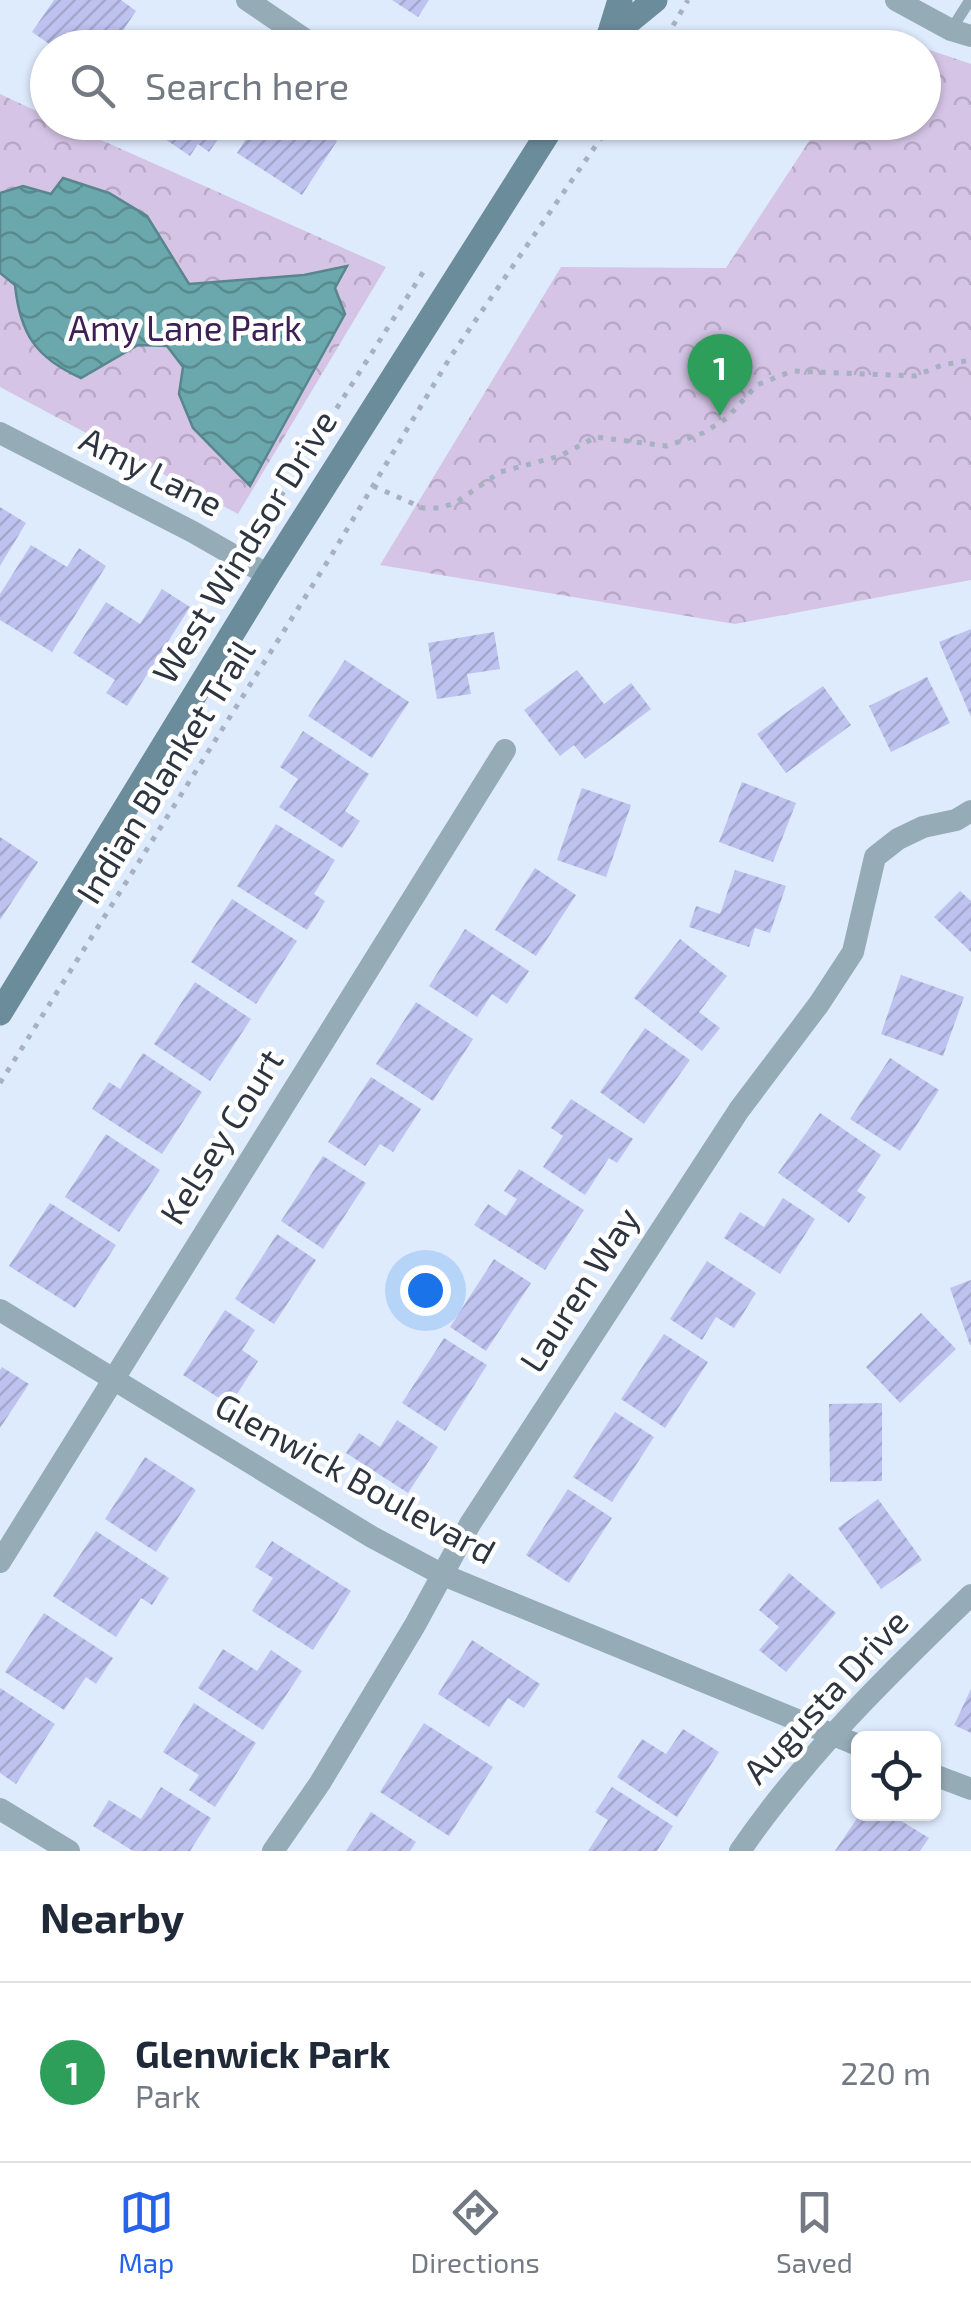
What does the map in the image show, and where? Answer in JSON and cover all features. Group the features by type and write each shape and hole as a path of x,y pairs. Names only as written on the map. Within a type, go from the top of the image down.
{"street":[{"path":"247,0 291,30"},
{"path":"611,30 620,0"},
{"path":"620,30 654,0"},
{"path":"896,0 961,33"},
{"name":"West Windsor Drive","path":"0,1013 257,568 544,140"},
{"name":"Amy Lane","path":"0,434 257,568"},
{"name":"Kelsey Court","path":"0,1562 505,750"},
{"name":"Lauren Way","path":"273,1851 320,1783 415,1625 440,1574 678,1202 853,952 875,857 898,839 923,827 956,820 971,811"},
{"name":"Glenwick Boulevard","path":"0,1310 372,1537 440,1574 851,1742"},
{"name":"Augusta Drive","path":"740,1851 832,1735 898,1664 971,1596"},
{"path":"941,1777 971,1789"},
{"path":"0,1809 68,1851"}],"lane":[{"path":"961,33 970,0"}],"path":[{"path":"670,30 688,0"},
{"name":"Indian Blanket Trail","path":"0,1083 451,356 600,140"},
{"path":"257,568 256,531 427,266"},
{"path":"373,486 423,508 439,508 455,503 500,472 560,456 596,436 667,446 728,418 757,384 792,371 915,376 942,365 971,360"}],"green space":[{"path":"941,54 971,64 971,580 735,624 380,565 561,267 726,268 810,140 941,140"},
{"name":"Amy Lane Park","path":"0,94 30,108 30,140 101,140 386,267 238,514 0,387"}],"water":[{"path":"63,178 109,193 147,216 189,284 304,275 347,266 335,288 345,314 250,486 193,428 179,394 183,367 167,346 138,345 81,378 52,362 26,331 15,285 0,273 0,193 23,186 51,194"}],"building":[{"path":"54,0 121,0 136,11 123,30 33,30"},
{"path":"392,0 429,0 418,17"},
{"path":"166,140 217,140 209,152 198,144 190,156"},
{"path":"245,140 337,141 302,195 237,153"},
{"path":"0,507 26,523 0,566"},
{"path":"31,545 67,567 79,548 106,566 52,652 0,620 0,594"},
{"path":"162,589 190,607 127,706 106,693 115,680 73,653 106,602 140,624"},
{"path":"971,629 971,717 939,642"},
{"path":"494,632 500,669 467,674 471,694 437,699 428,643"},
{"path":"345,660 409,702 372,758 308,716"},
{"path":"577,670 604,704 631,683 651,709 585,759 574,745 560,756 524,710"},
{"path":"927,677 950,723 891,752 869,706"},
{"path":"823,686 851,725 786,773 757,734"},
{"path":"303,731 369,774 345,811 360,821 342,848 279,807 298,779 280,767"},
{"path":"742,782 796,803 773,862 719,842"},
{"path":"582,788 631,805 606,877 557,860"},
{"path":"276,824 335,860 314,894 325,901 307,930 237,886"},
{"path":"0,837 38,862 0,920"},
{"path":"535,868 576,895 536,956 495,930"},
{"path":"735,870 786,886 770,933 755,928 749,947 689,927 696,906 720,914"},
{"path":"960,891 971,901 971,952 934,917"},
{"path":"232,899 297,941 256,1004 191,962"},
{"path":"465,929 529,971 507,1004 492,994 477,1017 429,986"},
{"path":"680,939 727,976 699,1012 720,1028 702,1051 634,998"},
{"path":"901,975 964,997 943,1056 881,1034"},
{"path":"195,982 251,1019 210,1081 154,1044"},
{"path":"416,1002 473,1039 433,1101 376,1064"},
{"path":"645,1028 690,1060 644,1124 600,1092"},
{"path":"143,1053 202,1092 162,1154 92,1109 109,1082 120,1089"},
{"path":"890,1058 939,1090 900,1151 850,1119"},
{"path":"371,1077 421,1109 393,1152 380,1144 365,1166 328,1142"},
{"path":"571,1099 633,1139 617,1163 609,1158 585,1195 543,1167 563,1136 551,1128"},
{"path":"820,1113 881,1155 857,1191 866,1197 849,1223 778,1173"},
{"path":"106,1134 160,1170 119,1232 65,1197"},
{"path":"323,1156 366,1183 323,1249 281,1221"},
{"path":"519,1169 584,1210 545,1270 474,1225 488,1204 506,1216 517,1199 504,1191"},
{"path":"783,1198 815,1219 780,1274 724,1238 740,1212 764,1227"},
{"path":"50,1203 116,1245 75,1308 9,1266"},
{"path":"277,1234 316,1260 274,1324 235,1299"},
{"path":"494,1259 531,1283 486,1351 450,1327"},
{"path":"707,1261 756,1293 734,1328 716,1317 702,1340 670,1319"},
{"path":"971,1280 971,1345 970,1345 950,1288"},
{"path":"225,1310 255,1330 242,1350 258,1361 230,1405 183,1375"},
{"path":"921,1313 956,1349 900,1403 866,1367"},
{"path":"664,1334 708,1362 665,1428 621,1399"},
{"path":"444,1338 487,1365 445,1431 402,1403"},
{"path":"2,1367 29,1384 0,1428 0,1370"},
{"path":"882,1403 882,1481 830,1482 829,1404"},
{"path":"615,1412 654,1437 612,1502 573,1477"},
{"path":"397,1420 438,1447 408,1493 346,1453 359,1433 380,1447"},
{"path":"145,1457 196,1490 156,1552 105,1519"},
{"path":"568,1489 612,1518 569,1583 526,1555"},
{"path":"878,1499 922,1560 881,1589 838,1528"},
{"path":"96,1531 169,1578 152,1605 141,1598 116,1637 53,1596"},
{"path":"272,1541 351,1591 313,1650 252,1611 273,1578 255,1567"},
{"path":"789,1573 836,1613 786,1672 759,1650 779,1627 759,1610"},
{"path":"44,1613 113,1658 96,1684 86,1677 64,1710 5,1672"},
{"path":"472,1640 540,1684 524,1708 508,1698 489,1727 438,1694"},
{"path":"223,1649 257,1671 271,1650 302,1671 263,1730 198,1688"},
{"path":"0,1688 55,1724 16,1784 0,1773"},
{"path":"971,1689 971,1733 954,1725"},
{"path":"194,1703 256,1743 215,1807 189,1790 199,1775 163,1752"},
{"path":"424,1723 493,1767 449,1836 380,1792"},
{"path":"683,1729 719,1752 677,1817 617,1777 642,1739 666,1754"},
{"path":"161,1787 211,1818 190,1851 133,1851 93,1826 109,1800 141,1819"},
{"path":"612,1787 673,1826 657,1851 588,1851 608,1820 595,1812"},
{"path":"371,1812 416,1842 410,1851 346,1851"},
{"path":"855,1821 901,1821 929,1838 920,1851 835,1851"}],"place":[{"name":"Glenwick Park","path":"720,416"}]}
